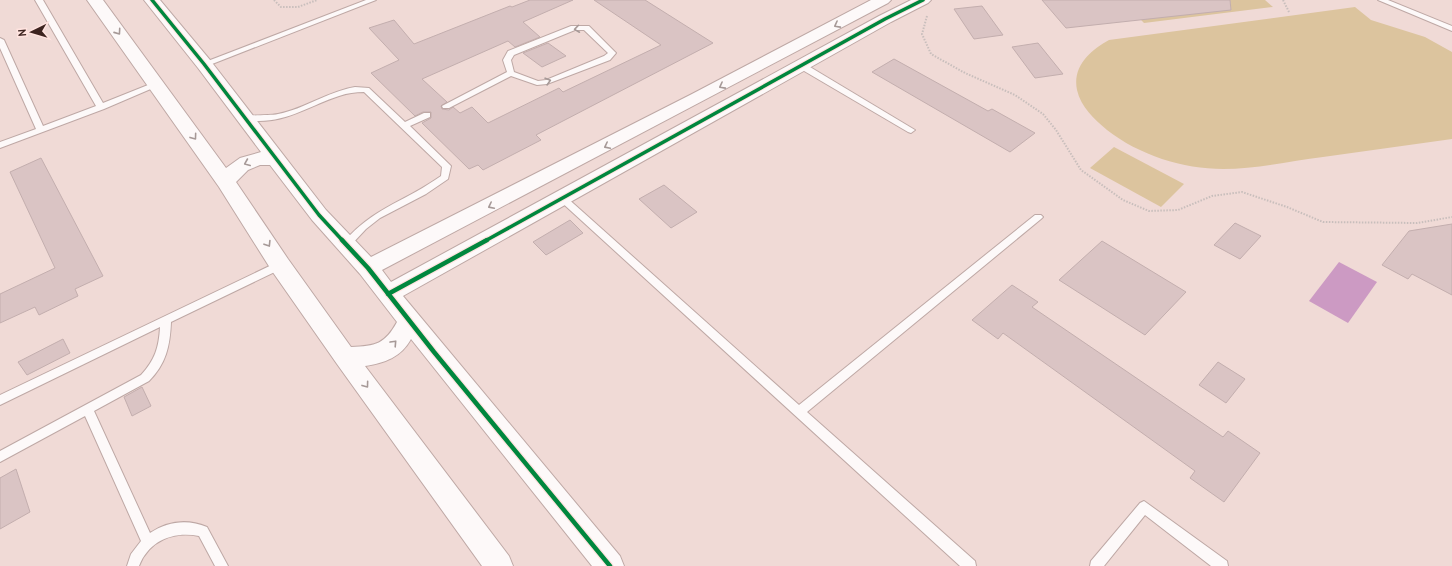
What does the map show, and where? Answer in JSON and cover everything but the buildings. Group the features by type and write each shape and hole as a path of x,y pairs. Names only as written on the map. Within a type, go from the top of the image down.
{"street":[{"path":"95,0 226,182 280,265 345,357 499,566"},
{"path":"152,0 246,118 319,215 368,268 409,321 610,566"},
{"path":"368,268 513,195 883,0"},
{"path":"388,294 885,19 925,6"},
{"path":"865,10 885,19"},
{"path":"698,98 717,113"},
{"path":"226,182 234,170 246,163 260,158 276,158"},
{"path":"513,195 554,202"},
{"path":"345,357 373,355 386,351 396,344 409,321"}],"lane":[{"path":"40,0 101,107"},
{"path":"204,64 372,0"},
{"path":"1382,0 1451,29"},
{"path":"446,106 511,73 538,83 547,82 607,58 612,52 586,28 574,28 511,53 507,60 511,73"},
{"path":"0,40 41,130"},
{"path":"802,66 911,130"},
{"path":"0,145 156,85"},
{"path":"246,118 265,119 284,116 347,90 366,90 447,166 445,177 432,188 381,213 360,228 347,244"},
{"path":"404,126 427,115"},
{"path":"554,202 800,412 970,566"},
{"path":"800,412 1038,217"},
{"path":"0,400 280,265"},
{"path":"0,457 145,378 158,366 165,341 166,319"},
{"path":"88,410 148,542"},
{"path":"1096,566 1144,507 1222,566"},
{"path":"133,566 135,558 148,542 164,532 180,528 203,531 222,566"}],"path":[{"path":"274,0 281,7 298,7 317,0"},
{"path":"1283,0 1289,12"},
{"path":"925,6 922,34 931,54 965,73 1016,95 1043,114 1056,130 1081,170 1123,200 1148,211 1178,210 1212,196 1242,192 1287,207 1323,222 1417,222 1452,217"}],"shaded area":[{"path":"1122,0 1265,0 1273,7 1144,23"},
{"path":"1355,7 1371,20 1425,37 1452,52 1452,139 1235,169 1192,166 1162,159 1133,147 1120,139 1097,122 1085,107 1077,90 1077,73 1080,66 1090,54 1109,40"},
{"path":"1114,147 1184,184 1161,207 1090,168"},
{"path":"1339,262 1377,282 1348,323 1309,301"}],"cycle path":[{"path":"152,0 204,64 319,215 368,268 434,352 610,566"},
{"path":"388,294 885,19 923,0"}]}
